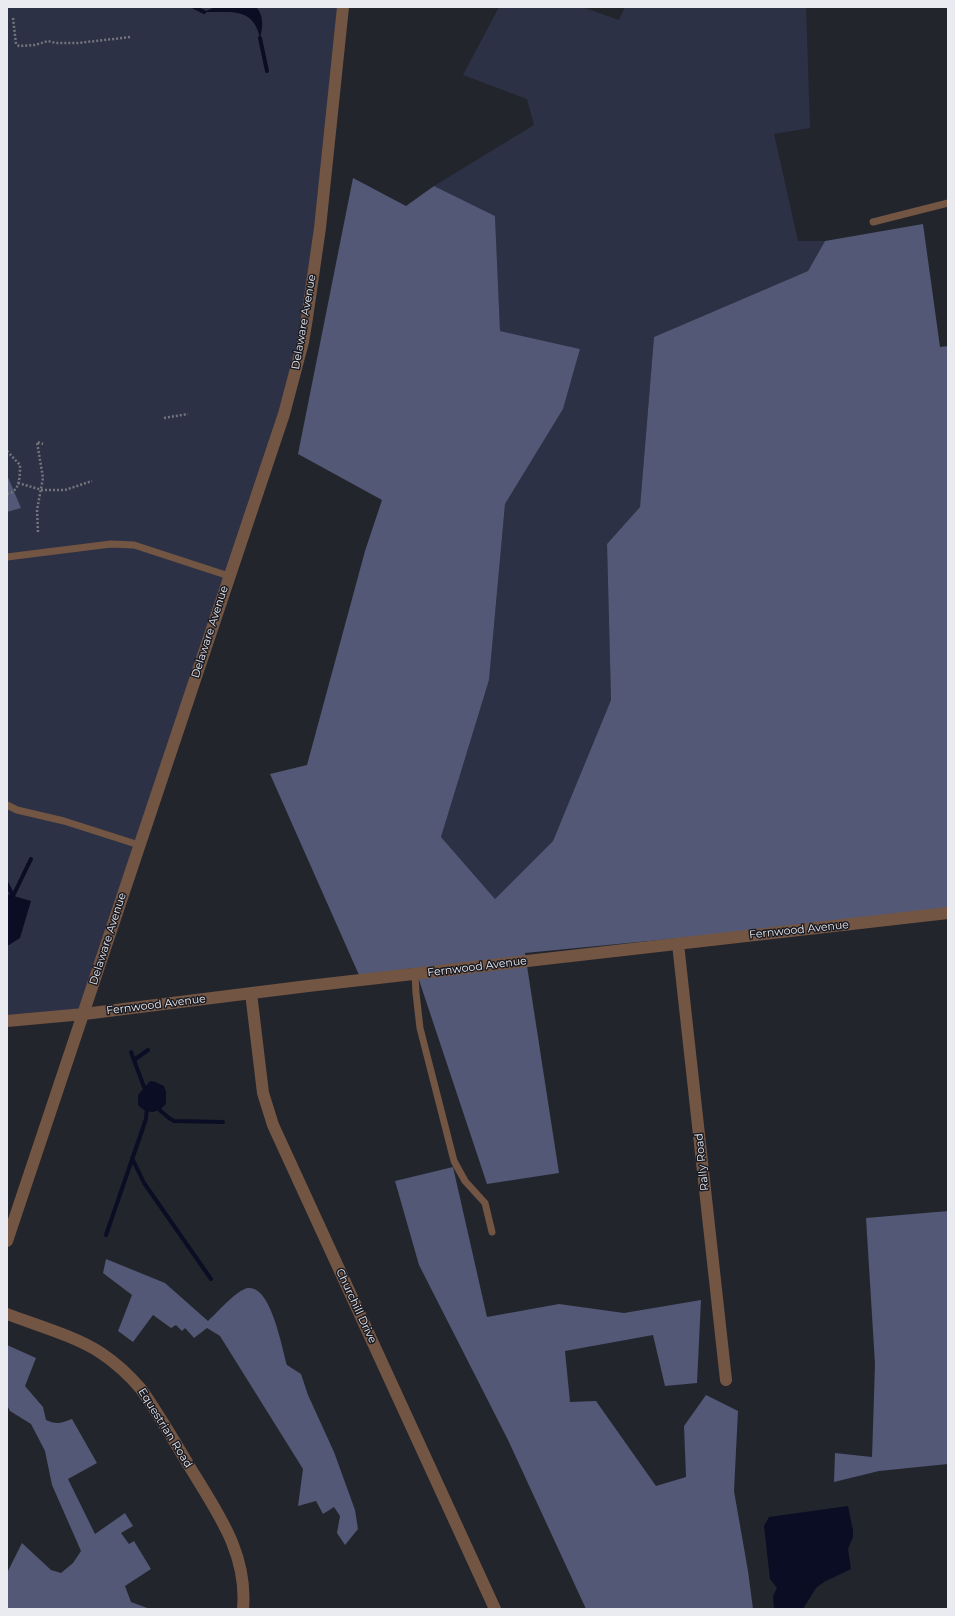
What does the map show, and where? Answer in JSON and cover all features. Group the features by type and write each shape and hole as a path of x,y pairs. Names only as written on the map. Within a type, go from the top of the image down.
{"street":[{"name":"Delaware Avenue","path":"7,1241 84,1014 138,845 284,414 304,336 320,228 343,7"},
{"name":"Fernwood Avenue","path":"7,1020 84,1014 251,993 948,913"},
{"name":"Rally Road","path":"678,944 726,1380"},
{"name":"Churchill Drive","path":"251,993 263,1094 273,1125 495,1609"},
{"name":"Equestrian Road","path":"7,1314 63,1335 99,1352 125,1372 141,1389 230,1536 241,1567 243,1581 243,1609"}],"lane":[{"path":"873,222 948,203"},
{"path":"7,557 111,544 123,544 134,545 229,576"},
{"path":"7,805 17,810 64,821 138,845"},
{"path":"415,974 420,1028 454,1161 465,1181 485,1203 492,1232"}],"path":[{"path":"13,18 16,44 19,46 35,45 48,41 56,43 78,43 131,37"},
{"path":"164,418 188,414"},
{"path":"38,532 37,510 42,490 43,478 37,442 43,444"},
{"path":"7,451 20,465 18,483 14,491 7,494"},
{"path":"18,483 42,490 65,490 92,481"}],"shaded area":[{"path":"7,7 342,7 303,342 84,1014 7,1021"},
{"path":"215,7 256,7 262,17 262,30 260,38 257,28 246,16 231,12 204,12"},
{"path":"499,7 582,7 619,20 625,7 806,7 810,128 774,134 798,241 825,241 808,271 654,337 640,507 607,544 611,700 553,841 495,899 441,837 489,680 505,504 563,409 580,349 500,331 495,216 434,186 534,125 527,99 463,75"},
{"path":"353,178 406,206 434,186 495,216 500,331 580,349 563,409 505,504 489,680 441,837 495,899 553,841 611,700 607,544 640,507 654,337 808,271 825,241 923,224 940,347 948,346 948,912 525,953 559,1173 487,1184 415,968 359,975 270,774 307,765 365,551 382,500 298,454"},
{"path":"7,475 21,508 7,512"},
{"path":"7,894 31,901 20,938 9,945 7,945"},
{"path":"150,1081 164,1086 166,1092 166,1104 159,1110 148,1112 138,1105 138,1095"},
{"path":"453,1167 487,1317 559,1304 624,1313 701,1300 697,1383 665,1386 653,1335 565,1351 570,1402 596,1401 656,1486 686,1477 684,1426 706,1395 738,1411 734,1491 753,1609 586,1609 508,1440 419,1265 395,1181"},
{"path":"948,1211 948,1464 879,1471 834,1482 835,1453 872,1457 875,1364 866,1218"},
{"path":"106,1259 165,1283 208,1321 232,1297 243,1290 248,1288 256,1290 263,1296 279,1332 287,1365 301,1374 308,1395 334,1452 355,1510 358,1529 345,1545 337,1533 340,1516 334,1507 323,1514 316,1501 298,1506 303,1469 220,1336 207,1328 194,1338 185,1328 182,1331 176,1325 171,1328 153,1315 133,1342 118,1331 132,1295 103,1273"},
{"path":"7,1345 36,1358 25,1386 43,1407 46,1420 53,1423 59,1423 72,1419 97,1463 68,1479 95,1534 125,1513 133,1526 121,1533 129,1544 134,1541 151,1569 125,1586 131,1602 150,1609 7,1609 7,1573 22,1543 51,1570 61,1573 73,1563 81,1551 52,1485 45,1451 31,1424 10,1411 7,1405"},
{"path":"848,1506 853,1530 853,1537 848,1549 851,1569 824,1582 816,1588 803,1609 774,1609 773,1596 777,1588 770,1579 764,1526 769,1517"}],"waterway":[{"path":"194,7 204,12"},
{"path":"260,38 267,71"},
{"path":"13,896 31,859"},
{"path":"7,884 13,896"},
{"path":"134,1060 148,1050"},
{"path":"131,1052 144,1087"},
{"path":"106,1235 146,1119 147,1106"},
{"path":"156,1107 174,1121 223,1122"},
{"path":"132,1158 144,1183 211,1279"}]}
